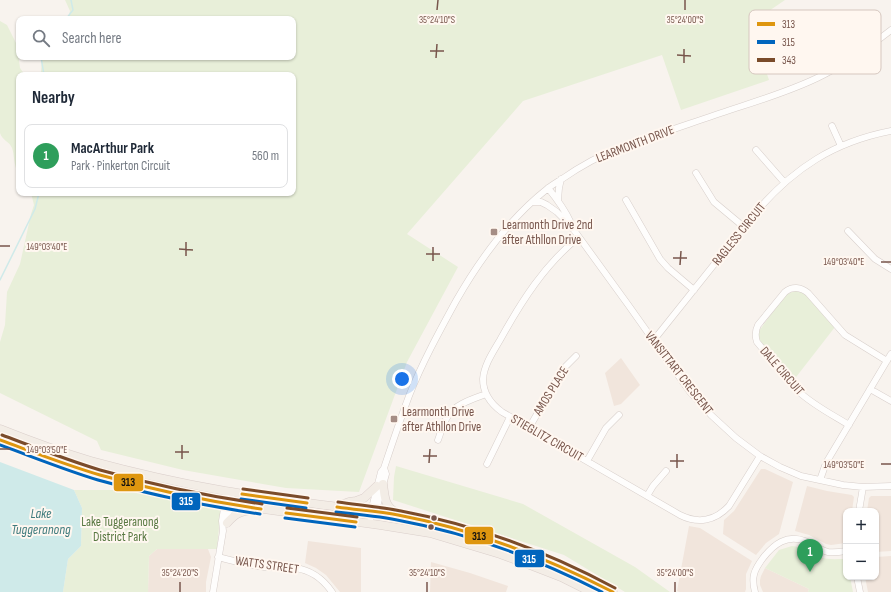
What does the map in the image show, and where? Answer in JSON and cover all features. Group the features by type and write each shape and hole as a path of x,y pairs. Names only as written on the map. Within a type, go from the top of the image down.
{"main road":[{"path":"0,429 44,446 90,461 137,473 229,492 405,517 474,534 532,554 613,592"},
{"path":"0,440 114,479 157,489 227,504 430,533 500,554 555,575 591,592"},
{"path":"337,507 364,498 380,485 387,505 393,511 405,517"},
{"path":"227,523 234,516 242,512 261,509"}],"street":[{"name":"LEARMONTH DRIVE","path":"881,38 891,30"},
{"name":"LEARMONTH DRIVE","path":"370,524 380,485 386,474 384,468 396,432 409,395 425,359 464,288 486,254 515,218 548,188 573,171 623,146 774,95 825,74"},
{"path":"832,126 841,146"},
{"name":"RAGLESS CIRCUIT","path":"654,341 769,196 784,182 811,162 841,146 859,139 891,131"},
{"path":"756,150 784,182"},
{"path":"696,173 714,202 744,227"},
{"path":"558,200 561,179"},
{"name":"VANSITTART CRESCENT","path":"548,188 558,200 579,237 690,392 707,411 736,438 760,456 801,476 842,485 863,487 891,486"},
{"path":"626,200 660,259 672,272 694,290"},
{"name":"VANSITTART CRESCENT","path":"532,202 541,202 557,212 572,226"},
{"path":"848,231 875,259 891,269"},
{"path":"438,440 448,415 454,408 486,394 483,380 485,368 504,332 540,277 554,260 579,237"},
{"name":"DALE CIRCUIT","path":"849,425 813,404 798,391 757,342 755,337 758,325 788,289 798,288 808,293 845,335 886,361"},
{"path":"820,480 826,463 891,354"},
{"name":"AMOS PLACE","path":"529,428 563,370 576,356"},
{"path":"870,389 891,401"},
{"name":"STIEGLITZ CIRCUIT","path":"486,394 495,407 529,428 647,496 685,517 694,520 703,520 716,517 723,512 729,506 760,456"},
{"path":"587,461 606,428 619,415"},
{"path":"488,464 510,416"},
{"path":"647,496 653,486 666,471"},
{"path":"860,508 863,487"},
{"path":"223,531 222,521 229,492"},
{"path":"213,592 223,531 227,523 227,504"},
{"path":"755,592 753,577 757,566 771,548 777,544 795,539 805,541 828,552 843,551"},
{"name":"WATTS STREET","path":"218,557 250,565 304,570 318,576 325,582 332,592"},
{"path":"858,580 860,592"}],"shaded area":[{"path":"621,358 640,385 621,404 614,406 605,373"},
{"path":"761,469 765,469 793,482 779,534 766,543 756,555 723,534 724,520 734,511"},
{"path":"807,486 852,495 854,497 852,508 843,508 843,543 826,544 809,535 795,531"},
{"path":"871,496 891,496 891,551 879,552 879,508 867,508 869,498"},
{"path":"689,526 700,528 752,561 746,574 745,592 677,591"},
{"path":"308,541 361,548 361,592 340,592 326,575 305,563"},
{"path":"157,549 208,549 211,557 206,582 206,592 148,592 149,556"},
{"path":"891,556 891,592 868,592 866,580 879,580 879,557"},
{"path":"431,562 508,586 506,592 430,592"},
{"path":"765,568 809,589 808,592 763,592 760,585 760,580"}],"green space":[{"path":"65,0 785,0 770,10 749,10 749,74 767,74 769,80 681,110 662,55 523,101 407,234 458,267 407,362 359,492 286,488 183,470 101,450 97,441 0,393 0,342 5,325 7,292 20,264 34,205 32,196 296,196 296,72 41,72 42,60 296,60 296,16 69,16 70,11"},
{"path":"0,21 7,25 16,43 16,60 19,60 20,68 23,72 16,72 16,167 12,148 0,133"},
{"path":"798,290 804,293 835,327 793,381 758,338 759,331 784,296"},
{"path":"396,466 523,504 635,567 670,592 625,592 564,555 393,500"},
{"name":"Lake Tuggeranong District Park","path":"74,490 143,490 221,507 217,549 157,549 149,556 148,592 63,592 68,559 81,546 82,508"},
{"path":"792,546 803,549 822,558 843,559 843,580 851,580 853,592 808,592 809,589 765,568 779,550"}],"water":[{"name":"Lake Tuggeranong","path":"0,462 74,490 82,508 81,546 68,559 63,592 0,592"}],"waterway":[{"path":"68,16 73,10 71,0"},
{"path":"42,60 44,72"},
{"path":"0,280 35,209 38,196"}],"transit line":[{"name":"343","path":"2,435 75,462 140,481 180,490 262,504"},
{"name":"313","path":"0,440 75,467 140,486 180,495 261,509"},
{"name":"315","path":"0,445 73,472 138,491 179,500 260,514"},
{"name":"343","path":"243,489 308,498"},
{"name":"313","path":"242,494 307,503"},
{"name":"315","path":"241,499 306,508"},
{"name":"343","path":"338,502 401,511 484,532 511,541 564,563 615,588"},
{"name":"313","path":"337,507 398,515 481,536 561,567 613,592"},
{"name":"343","path":"287,508 357,517"},
{"name":"315","path":"336,512 397,520 450,532 502,548 528,558 602,592"},
{"name":"313","path":"286,513 356,522"},
{"name":"315","path":"285,518 355,527"}],"place":[{"name":"Learmonth Drive 2nd after Athllon Drive","path":"494,232"},
{"name":"Learmonth Drive after Athllon Drive","path":"394,419"},
{"name":"MacArthur Park","path":"810,572"}]}
